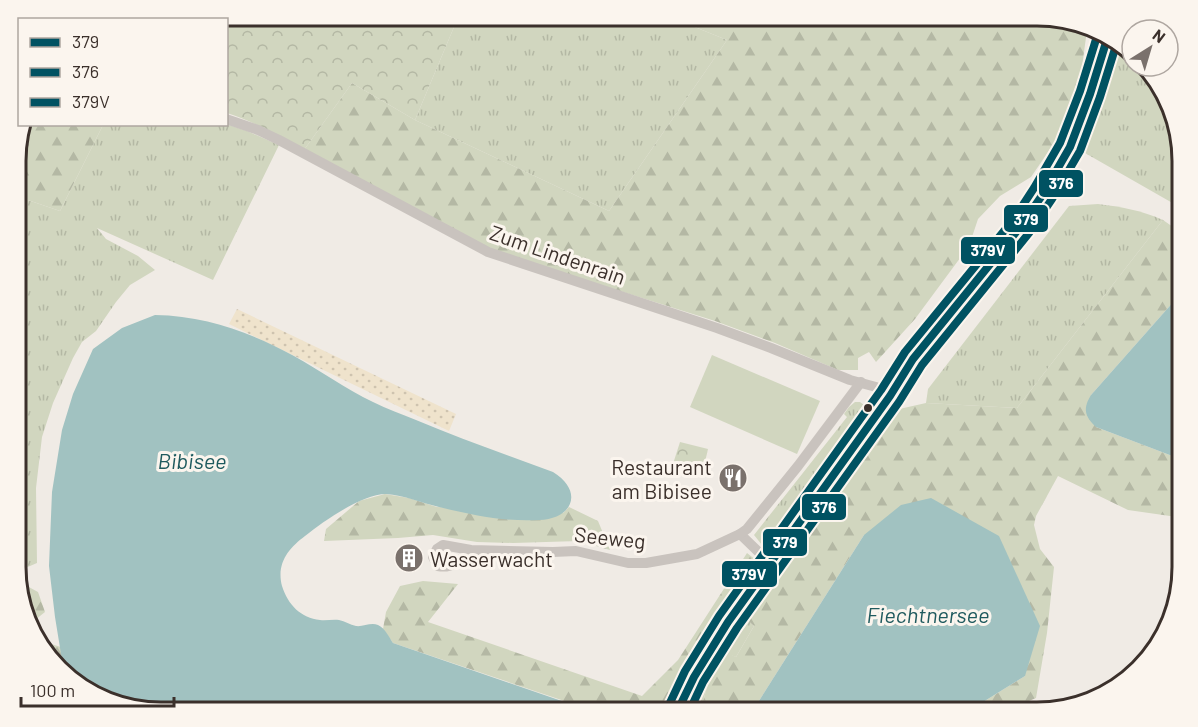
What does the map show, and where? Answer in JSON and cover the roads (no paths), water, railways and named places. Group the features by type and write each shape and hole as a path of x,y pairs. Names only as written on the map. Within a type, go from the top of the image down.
{"main road":[{"path":"682,701 707,654 914,359 1020,226 1042,194 1070,147 1105,44"}],"street":[{"name":"Zum Lindenrain","path":"228,120 279,140 488,252 728,332 850,380 876,387 890,396"},
{"name":"Seeweg","path":"471,550 576,551 628,563 646,563 697,554 747,529 861,382"},
{"path":"740,534 770,563"}],"water":[{"path":"1172,303 1172,456 1096,427 1086,412 1091,395"},
{"name":"Bibisee","path":"155,315 192,318 227,327 294,356 378,405 553,472 563,479 571,495 567,509 560,515 539,520 501,519 476,515 386,494 366,498 333,516 299,541 282,563 281,578 282,586 292,605 307,617 339,620 356,626 378,625 385,630 393,643 563,702 161,702 126,697 109,691 78,674 62,659 55,617 49,566 52,492 62,430 73,394 93,349 122,328"},
{"name":"Fiechtnersee","path":"931,498 999,536 1040,626 1025,676 985,701 759,701 864,535 901,505"}],"place":[{"name":"Restaurant am Bibisee","path":"733,478"},
{"name":"Wasserwacht","path":"409,558"}]}
